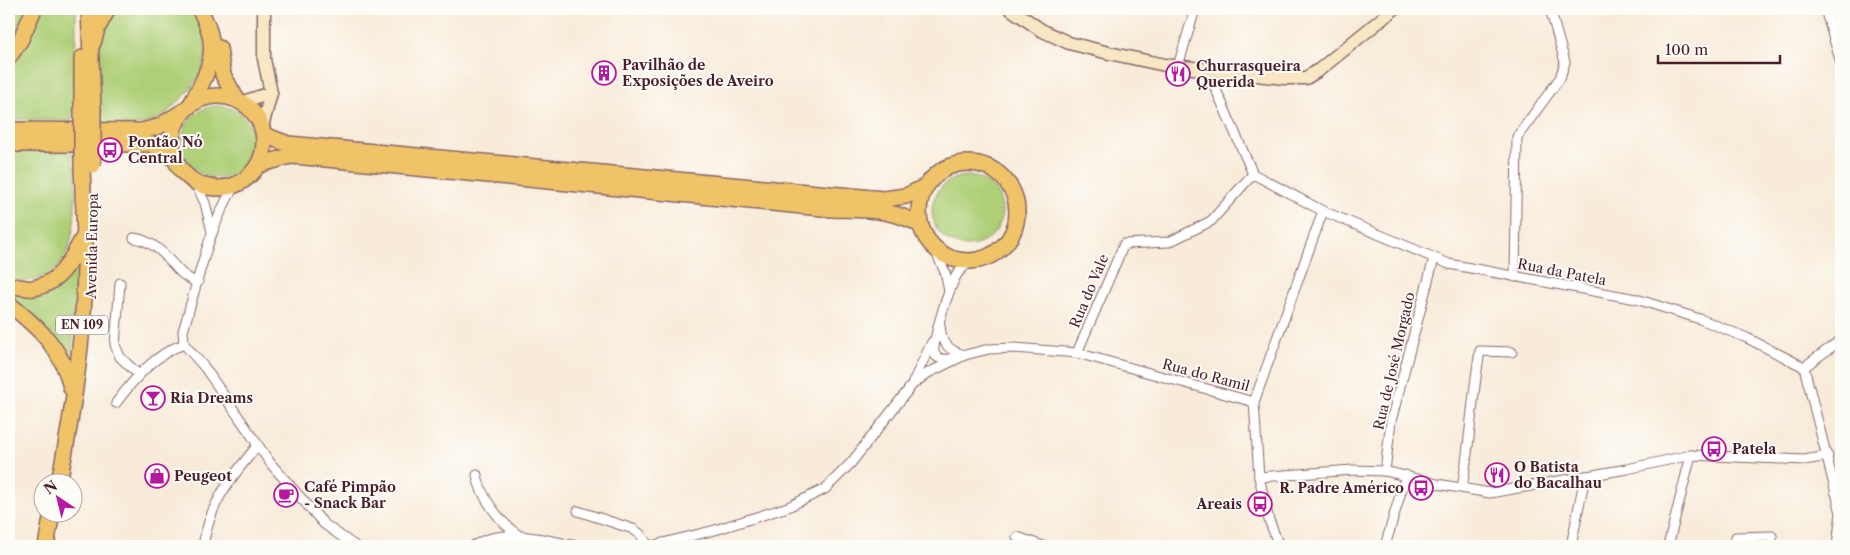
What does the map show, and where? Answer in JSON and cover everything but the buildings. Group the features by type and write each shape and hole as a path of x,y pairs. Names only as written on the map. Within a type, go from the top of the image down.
{"main road":[{"path":"9,57 21,38 34,9"},
{"name":"Avenida Europa","path":"64,472 86,360 92,269 82,9"},
{"name":"Avenida Europa","path":"87,109 92,50 89,9"},
{"path":"92,50 97,29 108,9"},
{"path":"199,9 206,21 211,36 212,60 188,107 178,119 172,134 172,149 180,168 195,182 215,188 235,185 244,180 258,165 264,150 263,131 257,117 240,101 223,75 217,24 210,9"},
{"path":"9,130 141,132 158,127 188,107 211,96 221,96 240,101"},
{"path":"263,131 288,144 884,199 906,196 926,186 944,168 970,162 983,164 996,171 1007,181 1015,194 1018,209 1016,224 1010,238 1000,249 988,257 973,261 958,260 945,256 934,248 925,237 920,224 918,211 926,186"},
{"path":"9,144 151,144 175,159"},
{"path":"258,165 290,156 306,157 823,208 893,212 906,216 920,224"},
{"name":"Avenida Europa","path":"63,472 79,360 85,270 88,166"},
{"path":"9,285 32,288 48,282 67,269 85,234"},
{"path":"9,304 50,340 68,373 71,390 63,472"},
{"path":"46,546 50,522"},
{"path":"54,546 58,522"}],"street":[{"path":"263,131 271,93 264,59 264,9"},
{"path":"1011,9 1041,30 1069,43 1109,53 1178,66 1284,78 1306,78 1319,70 1394,9"},
{"path":"1178,66 1195,9"},
{"path":"1515,276 1517,137 1560,78 1565,62 1550,9"},
{"path":"1825,9 1841,63"},
{"path":"1207,69 1253,174"},
{"path":"240,101 271,93"},
{"name":"Rua da Patela","path":"1253,174 1323,211 1449,264 1636,299 1700,319 1747,338 1804,367"},
{"name":"Rua do Vale","path":"1077,353 1124,244 1168,242 1212,221 1253,174"},
{"path":"195,182 210,219 212,234"},
{"path":"235,185 222,206 212,234 183,330 184,344 219,388 257,446 295,493 324,524 355,546"},
{"path":"1254,402 1323,211"},
{"path":"134,238 152,244 165,253 180,272 191,280 198,282"},
{"path":"934,248 945,272 949,291"},
{"name":"Rua de José Morgado","path":"1385,471 1391,421 1434,258"},
{"path":"578,511 633,529 650,546 715,530 788,507 825,489 851,463 912,385 936,334 949,291 957,274 973,261"},
{"path":"120,283 115,345 120,357 138,375"},
{"path":"940,324 945,344 953,352 966,355"},
{"path":"936,334 933,349 935,355 948,360 966,355"},
{"path":"1837,546 1841,513 1804,367 1841,340"},
{"path":"116,403 138,375 160,356 184,344"},
{"name":"Rua do Ramil","path":"966,355 989,349 1015,348 1077,353 1254,402 1260,477 1269,520 1279,546"},
{"path":"1462,488 1469,451 1474,389 1480,352 1512,352"},
{"path":"912,385 928,373 966,355"},
{"path":"203,546 207,522 215,502 257,446"},
{"path":"1260,477 1353,470 1385,471 1437,484 1490,492 1691,455 1804,460 1828,456"},
{"path":"1668,546 1691,455"},
{"path":"477,475 479,485 502,522 517,534"},
{"path":"1385,546 1406,475"},
{"path":"1571,546 1585,476"},
{"path":"474,546 488,539 517,534 578,546"},
{"path":"1736,546 1736,537 1772,536 1772,546"},
{"path":"1017,537 1043,546"}],"green space":[{"path":"9,9 27,9 9,48"},
{"path":"39,9 76,9 75,109 72,110 72,121 9,119 9,70 27,44"},
{"path":"117,9 191,9 204,35 204,59 201,71 195,82 171,109 155,121 149,123 101,126 101,109 98,109 98,56 103,30 109,18"},
{"path":"225,106 244,116 252,128 254,142 252,156 244,168 232,176 211,178 192,168 184,156 182,135 192,116 204,108"},
{"path":"9,151 73,152 73,166 76,166 75,206 70,246 62,262 50,273 33,280 9,280"},
{"path":"967,176 980,179 992,186 999,198 1002,211 999,224 992,236 980,243 967,246 954,243 942,236 935,224 932,211 935,198 942,186 954,179"},
{"path":"78,262 71,368 9,300 9,293 24,295"}],"place":[{"name":"Pavilhão de Exposições de Aveiro","path":"604,73"},
{"name":"Churrasqueira Querida","path":"1178,74"},
{"name":"Pontão Nó Central","path":"110,150"},
{"name":"Ria Dreams","path":"153,398"},
{"name":"Patela","path":"1714,449"},
{"name":"O Batista do Bacalhau","path":"1497,475"},
{"name":"Peugeot","path":"157,476"},
{"name":"R. Padre Américo","path":"1421,488"},
{"name":"Café Pimpão - Snack Bar","path":"286,495"},
{"name":"Areais","path":"1260,504"}]}
